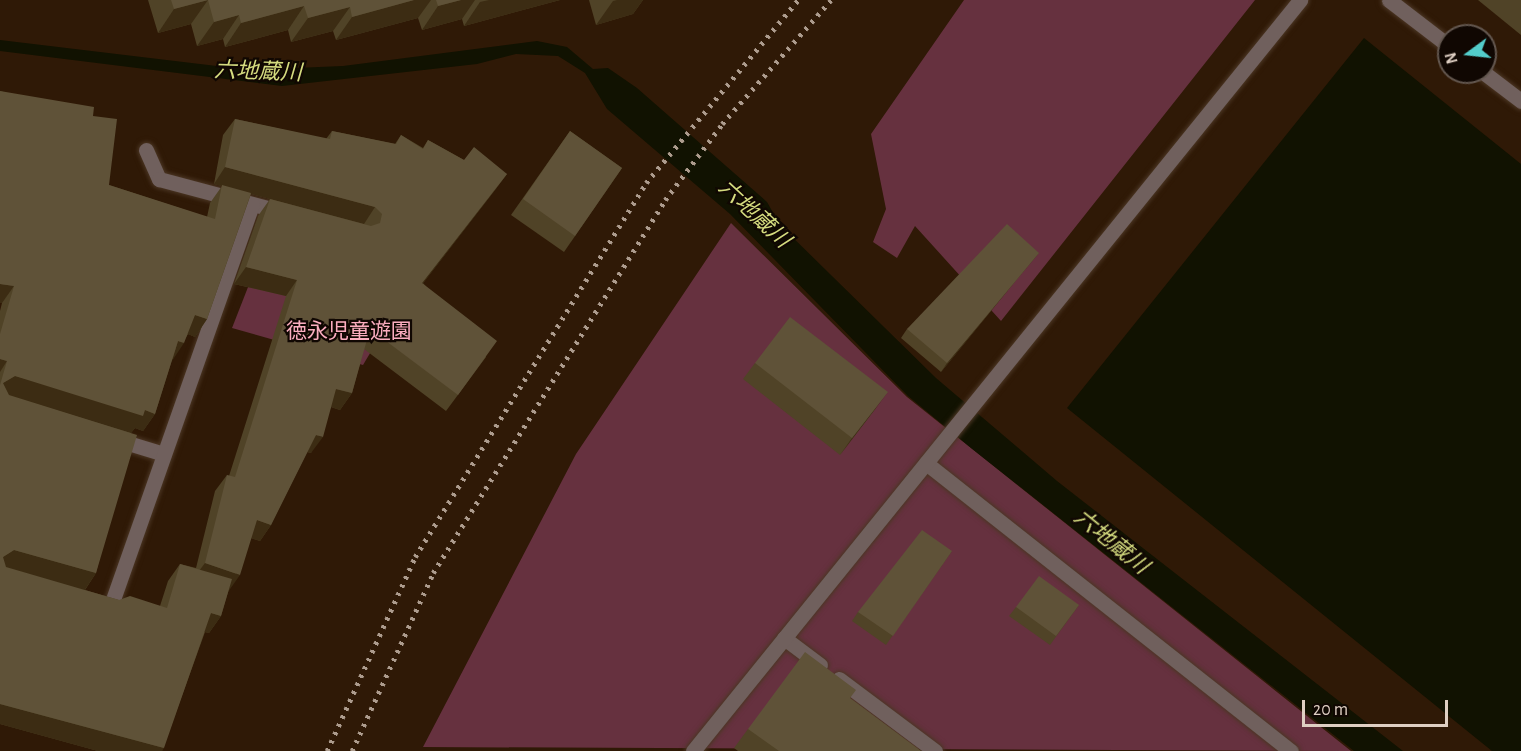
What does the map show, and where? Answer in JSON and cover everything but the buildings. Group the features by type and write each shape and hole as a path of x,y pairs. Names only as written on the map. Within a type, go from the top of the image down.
{"street":[{"path":"693,751 1300,0"},
{"path":"1389,0 1437,37"},
{"path":"1497,83 1521,102"},
{"path":"146,150 159,179 296,215"},
{"path":"88,602 110,608 252,204"},
{"path":"98,434 164,454"},
{"path":"926,463 1291,751"},
{"path":"784,638 935,751"}],"green space":[{"path":"964,0 1255,0 1001,321 915,226 897,258 873,242 886,209 871,134"},
{"path":"731,223 907,397 1351,751 423,747 576,454"},
{"name":"徳永児童遊園","path":"250,282 394,313 363,365 232,328"}],"water":[{"path":"1364,38 1521,164 1521,751 1492,751 1067,408"},
{"name":"六地蔵川","path":"0,40 250,70 343,66 537,41 567,47 593,69 608,68 637,88 767,202 780,225 936,378 1057,481 1403,751 1354,751 971,448 908,396 730,214 607,109 585,73 558,56 516,54 477,64 282,86 0,51"}],"railway":[{"path":"327,751 415,557 646,183 798,0"},
{"path":"352,751 433,573 665,200 722,124 831,0"}]}
